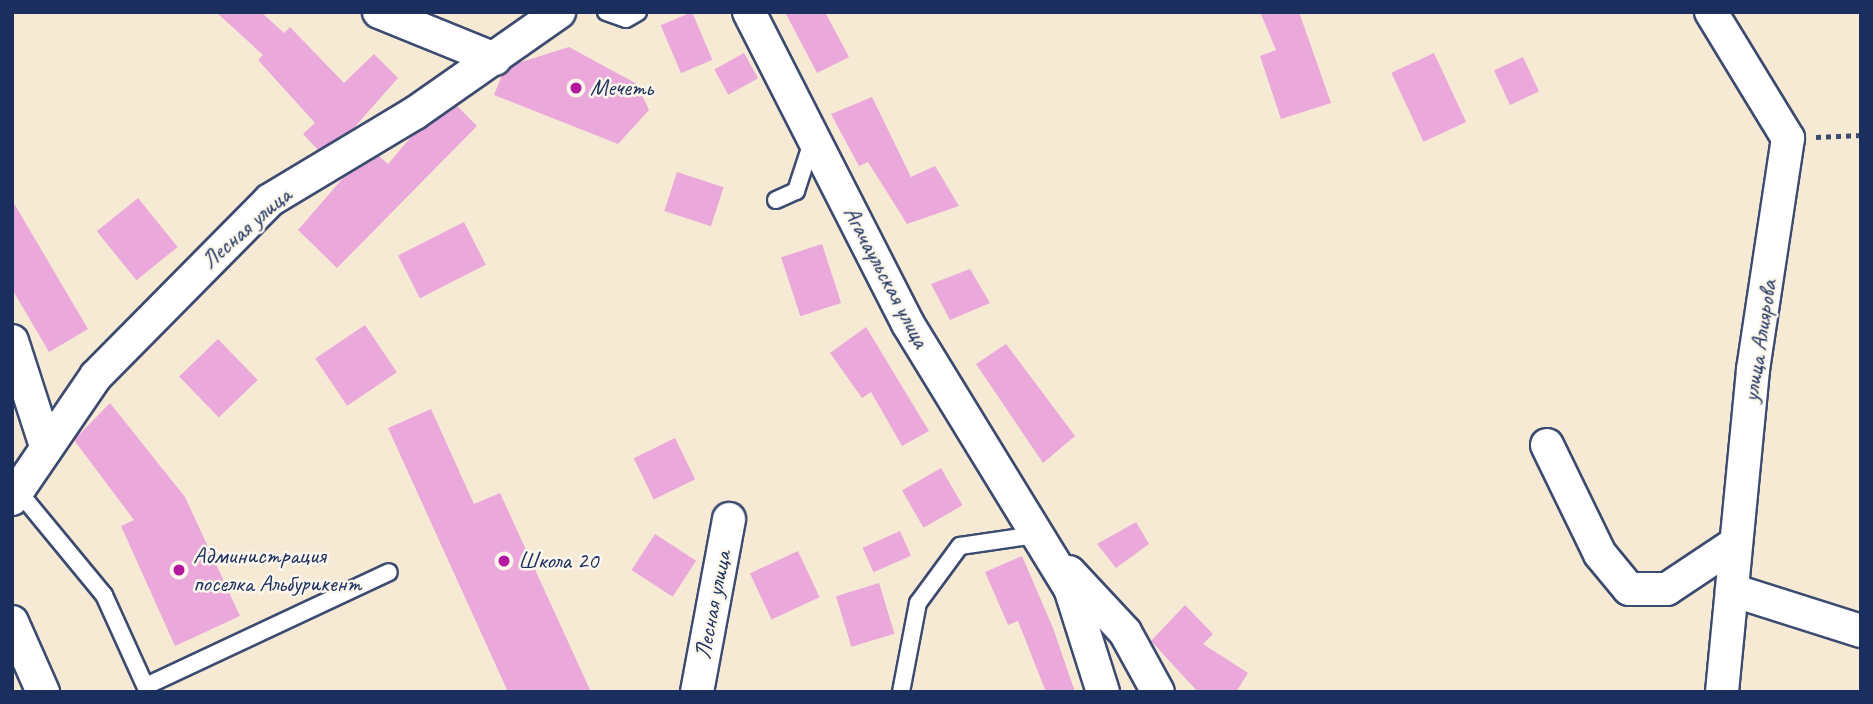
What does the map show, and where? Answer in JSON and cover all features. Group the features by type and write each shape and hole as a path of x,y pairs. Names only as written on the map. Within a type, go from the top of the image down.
{"street":[{"path":"379,12 495,59"},
{"name":"Лесная улица","path":"16,495 46,446 96,376 270,200 495,59 559,12"},
{"name":"Агачаульская улица","path":"748,12 908,324 1035,535 1070,588 1103,692"},
{"path":"1711,12 1788,138"},
{"name":"улица Алиярова","path":"1722,692 1753,370 1788,138"},
{"path":"12,341 46,446"},
{"path":"1547,445 1600,554 1629,589 1667,589 1736,543"},
{"name":"Лесная улица","path":"697,692 729,519"},
{"name":"Агачаульская улица","path":"1035,535 1125,632 1158,692"},
{"path":"1732,590 1861,631"},
{"path":"12,622 43,692"}],"lane":[{"path":"606,12 626,19 638,12"},
{"path":"776,200 796,191 814,137"},
{"path":"16,495 104,595 147,689 389,572"},
{"path":"901,692 918,603 961,546 1035,535"}],"path":[{"path":"1788,138 1861,135"}],"building":[{"path":"216,12 261,12 284,33 290,27 344,83 374,54 398,78 352,130 318,150 303,134 315,123 258,60 263,55"},
{"path":"692,12 712,60 681,73 661,25"},
{"path":"785,12 825,12 849,57 817,73"},
{"path":"1260,12 1299,12 1331,103 1281,119 1260,56 1276,50"},
{"path":"569,47 637,84 649,110 618,144 494,95 502,75 518,63"},
{"path":"744,53 758,78 728,95 714,69"},
{"path":"1434,53 1466,122 1424,142 1391,73"},
{"path":"1523,57 1539,91 1510,105 1494,71"},
{"path":"872,97 911,177 935,166 959,206 907,224 868,162 859,166 831,114"},
{"path":"457,106 477,126 337,268 298,230 343,178 379,156 388,164 411,137"},
{"path":"677,172 724,187 711,226 664,211"},
{"path":"138,198 178,247 136,280 97,231"},
{"path":"12,200 88,329 49,352 12,289"},
{"path":"464,222 486,265 420,298 398,256"},
{"path":"822,244 841,303 800,316 781,257"},
{"path":"970,269 990,303 950,320 931,284"},
{"path":"365,325 397,372 347,406 315,359"},
{"path":"866,327 929,431 902,446 871,392 862,398 830,353"},
{"path":"218,339 258,380 219,418 179,377"},
{"path":"1006,344 1075,436 1043,463 976,364"},
{"path":"110,403 185,497 240,616 175,646 121,526 134,520 74,440"},
{"path":"431,409 474,504 500,493 591,692 508,692 388,428"},
{"path":"675,438 695,479 654,500 634,458"},
{"path":"941,468 962,505 924,528 902,490"},
{"path":"1136,522 1149,544 1116,568 1097,544"},
{"path":"900,531 911,556 874,572 863,548"},
{"path":"655,534 696,561 673,597 632,570"},
{"path":"798,551 820,597 772,620 750,573"},
{"path":"1022,556 1053,628 1075,692 1046,692 1018,621 1008,625 985,572"},
{"path":"879,583 894,634 851,647 836,596"},
{"path":"1185,605 1213,634 1203,644 1248,673 1236,692 1198,692 1151,641"}],"place":[{"name":"Мечеть","path":"576,88"},
{"name":"Школа 20","path":"504,561"},
{"name":"Администрация поселка Альбурикент","path":"179,570"}]}
